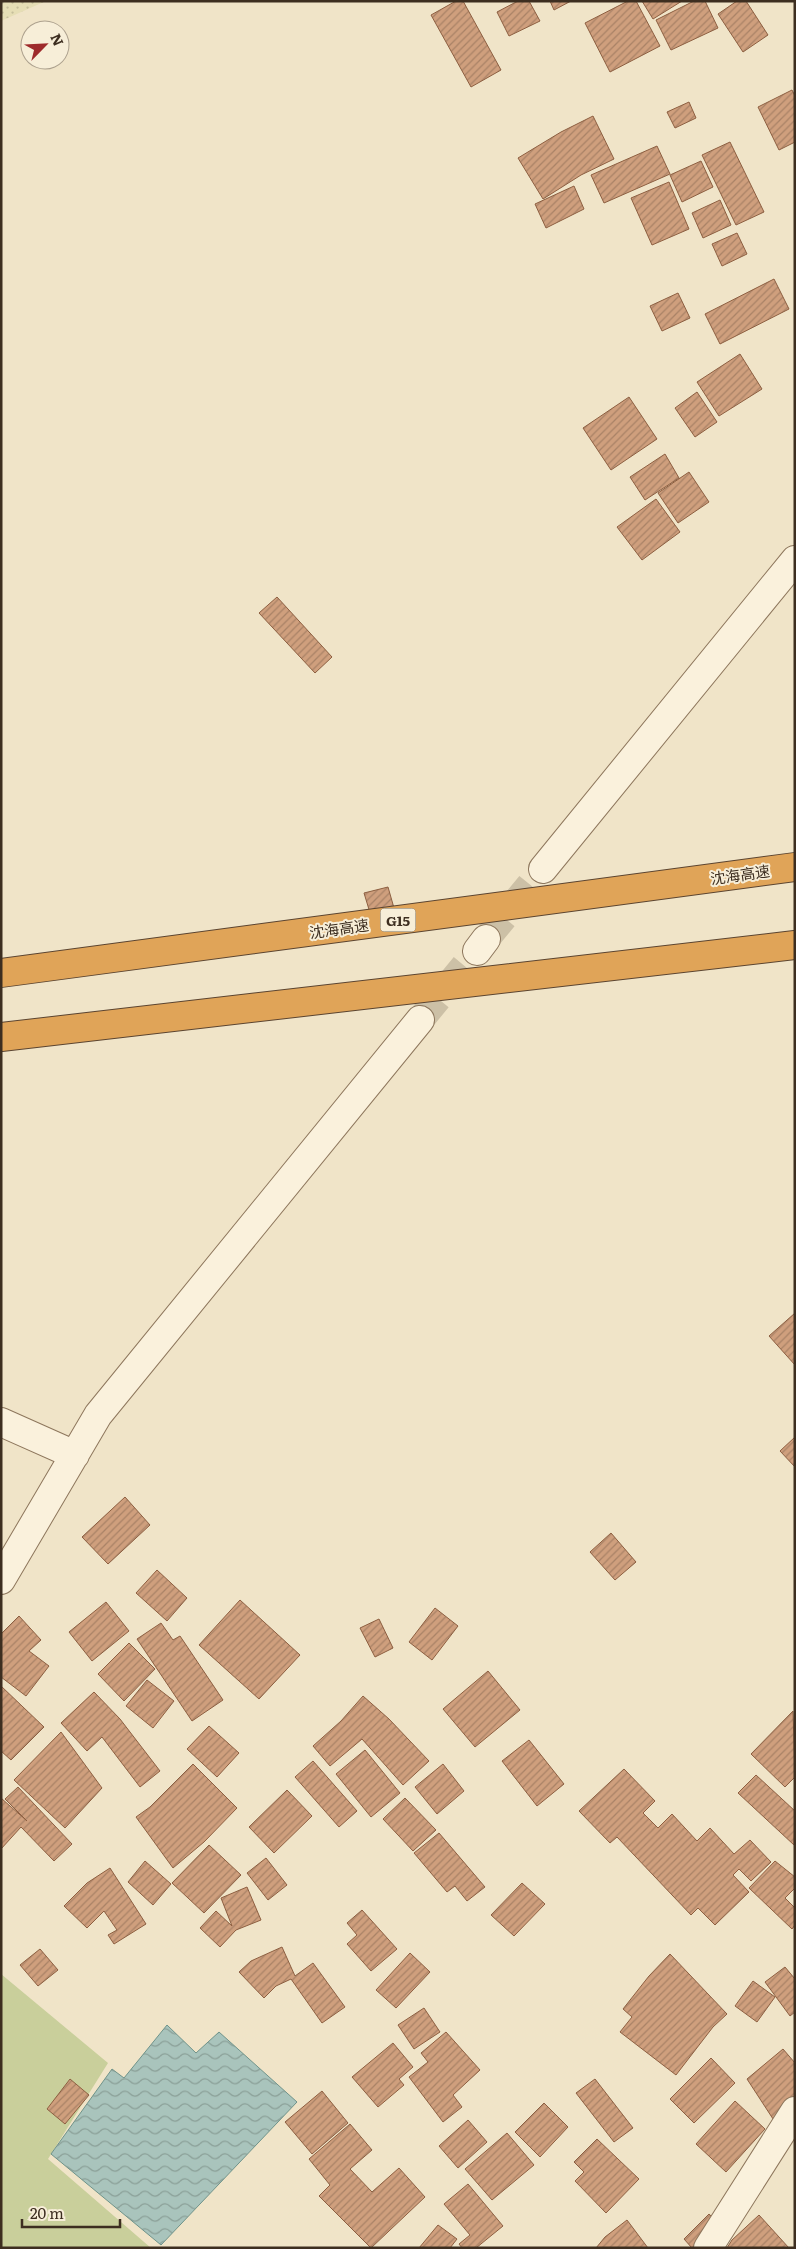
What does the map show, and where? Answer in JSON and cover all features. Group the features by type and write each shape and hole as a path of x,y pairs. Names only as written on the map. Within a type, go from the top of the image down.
{"highway":[{"name":"沈海高速","path":"1,973 795,867"},
{"path":"1,1037 795,945"}],"street":[{"path":"543,869 795,560"},
{"path":"1,1580 98,1415 420,1020"},
{"path":"1,1422 75,1455"},
{"path":"708,2248 795,2110"}],"shaded area":[{"path":"1,1 46,1 1,21"}],"green space":[{"path":"1,1974 108,2063 48,2159 151,2248 1,2248"}],"water":[{"path":"167,2025 196,2053 219,2032 297,2102 161,2245 51,2154 112,2069 124,2078"}],"building":[{"path":"456,1 463,1 501,70 471,87 431,15"},
{"path":"518,1 529,1 540,21 509,36 497,12"},
{"path":"550,1 571,1 554,10"},
{"path":"628,1 636,1 660,46 610,72 585,23"},
{"path":"642,1 682,1 653,19"},
{"path":"694,1 705,1 718,28 671,50 656,20"},
{"path":"737,1 746,1 768,35 743,52 718,14"},
{"path":"792,90 795,96 795,142 779,150 758,107"},
{"path":"689,102 696,118 675,128 667,112"},
{"path":"593,116 614,159 581,175 543,199 518,158 561,132"},
{"path":"730,142 764,212 736,225 702,155"},
{"path":"657,146 670,174 604,203 591,175"},
{"path":"701,161 713,187 682,202 670,175"},
{"path":"669,182 689,229 652,245 631,198"},
{"path":"574,186 584,209 546,228 535,204"},
{"path":"720,200 731,225 703,238 692,213"},
{"path":"737,233 747,254 722,266 712,244"},
{"path":"774,279 789,309 720,344 705,314"},
{"path":"678,293 690,318 662,331 650,306"},
{"path":"740,354 762,389 719,416 697,382"},
{"path":"697,392 717,422 695,437 675,408"},
{"path":"629,397 657,439 611,470 583,428"},
{"path":"665,454 679,478 645,500 630,477"},
{"path":"689,472 709,502 678,523 658,493"},
{"path":"656,499 680,532 642,560 617,527"},
{"path":"277,597 332,657 315,673 259,613"},
{"path":"388,887 400,929 377,936 364,893"},
{"path":"795,1313 795,1365 769,1336"},
{"path":"795,1437 795,1467 780,1451"},
{"path":"125,1497 150,1525 108,1564 82,1537"},
{"path":"611,1533 636,1562 615,1580 590,1552"},
{"path":"157,1570 187,1598 167,1621 136,1593"},
{"path":"240,1600 300,1655 259,1699 199,1645"},
{"path":"106,1602 129,1631 92,1661 69,1632"},
{"path":"435,1608 458,1626 432,1660 409,1642"},
{"path":"19,1616 41,1640 29,1651 49,1666 26,1696 1,1677 1,1634"},
{"path":"379,1619 393,1648 375,1657 360,1628"},
{"path":"161,1623 173,1640 180,1636 223,1700 192,1721 137,1639"},
{"path":"129,1643 155,1669 124,1701 98,1674"},
{"path":"488,1671 520,1710 475,1747 443,1709"},
{"path":"147,1680 174,1701 153,1728 126,1706"},
{"path":"1,1686 44,1727 11,1760 1,1751"},
{"path":"94,1692 120,1719 160,1771 140,1787 102,1737 87,1751 61,1723"},
{"path":"363,1696 389,1719 429,1761 403,1785 362,1739 330,1766 313,1746 341,1721"},
{"path":"793,1711 795,1777 785,1787 751,1754"},
{"path":"209,1726 239,1753 217,1777 187,1749"},
{"path":"61,1732 102,1788 65,1828 14,1780"},
{"path":"529,1740 564,1784 537,1806 502,1761"},
{"path":"365,1750 400,1793 371,1817 336,1774"},
{"path":"313,1761 357,1811 339,1827 295,1777"},
{"path":"193,1764 237,1808 204,1842 173,1868 136,1817 150,1807"},
{"path":"443,1764 464,1791 437,1814 415,1787"},
{"path":"624,1769 655,1801 643,1813 658,1828 672,1814 697,1841 710,1828 734,1854 750,1840 771,1862 751,1881 739,1869 733,1875 749,1892 715,1925 698,1908 691,1915 617,1837 610,1843 579,1811"},
{"path":"756,1775 795,1811 794,1845 738,1793"},
{"path":"18,1787 72,1844 54,1861 21,1827 1,1849 1,1798 27,1821 5,1799"},
{"path":"287,1790 312,1816 274,1853 249,1827"},
{"path":"405,1798 436,1830 413,1851 383,1819"},
{"path":"439,1833 485,1887 467,1901 455,1886 447,1892 414,1853"},
{"path":"209,1845 241,1875 204,1913 172,1883"},
{"path":"266,1858 287,1885 268,1900 247,1873"},
{"path":"145,1861 171,1884 153,1905 128,1882"},
{"path":"775,1861 795,1877 795,1888 785,1898 795,1908 795,1925 792,1929 749,1888"},
{"path":"110,1868 146,1924 114,1944 108,1935 117,1930 104,1911 87,1928 64,1906 87,1883"},
{"path":"522,1883 545,1904 514,1936 491,1915"},
{"path":"247,1887 261,1920 236,1930 220,1947 200,1928 216,1911 232,1926 221,1898"},
{"path":"362,1910 397,1949 371,1971 347,1944 357,1935 347,1923"},
{"path":"282,1947 295,1976 313,1963 345,2007 322,2023 291,1979 276,1986 264,1998 239,1972 251,1961"},
{"path":"40,1949 58,1970 38,1986 20,1965"},
{"path":"410,1953 430,1972 396,2008 376,1990"},
{"path":"670,1954 727,2014 713,2027 676,2075 620,2032 632,2017 623,2009 649,1976"},
{"path":"785,1967 795,1979 795,2012 790,2016 765,1982"},
{"path":"753,1981 775,1997 757,2022 735,2006"},
{"path":"424,2008 440,2032 414,2049 398,2025"},
{"path":"446,2032 480,2070 453,2095 462,2107 443,2122 409,2077 428,2062 421,2053"},
{"path":"393,2043 413,2067 399,2079 404,2085 378,2107 352,2077"},
{"path":"783,2049 795,2063 795,2108 775,2122 747,2079"},
{"path":"711,2058 735,2083 694,2123 670,2099"},
{"path":"70,2079 89,2095 65,2124 47,2109"},
{"path":"595,2079 633,2128 614,2142 576,2093"},
{"path":"322,2091 348,2123 312,2154 285,2122"},
{"path":"735,2101 765,2129 726,2172 696,2144"},
{"path":"544,2103 568,2127 540,2157 515,2132"},
{"path":"468,2120 487,2142 458,2168 439,2146"},
{"path":"350,2124 372,2150 350,2169 372,2192 399,2168 425,2197 371,2248 319,2196 330,2185 309,2159"},
{"path":"507,2133 534,2165 492,2200 465,2169"},
{"path":"597,2139 639,2179 606,2213 575,2181 584,2172 574,2162"},
{"path":"468,2184 503,2226 476,2248 462,2248 459,2244 470,2235 444,2204"},
{"path":"709,2214 729,2233 715,2248 692,2248 684,2239"},
{"path":"759,2215 789,2248 727,2248 732,2240"},
{"path":"627,2220 648,2248 596,2248 605,2237"},
{"path":"438,2225 457,2239 450,2248 419,2248"}],"tunnel":[{"path":"486,939 543,869"},
{"path":"420,1020 477,951"}]}
